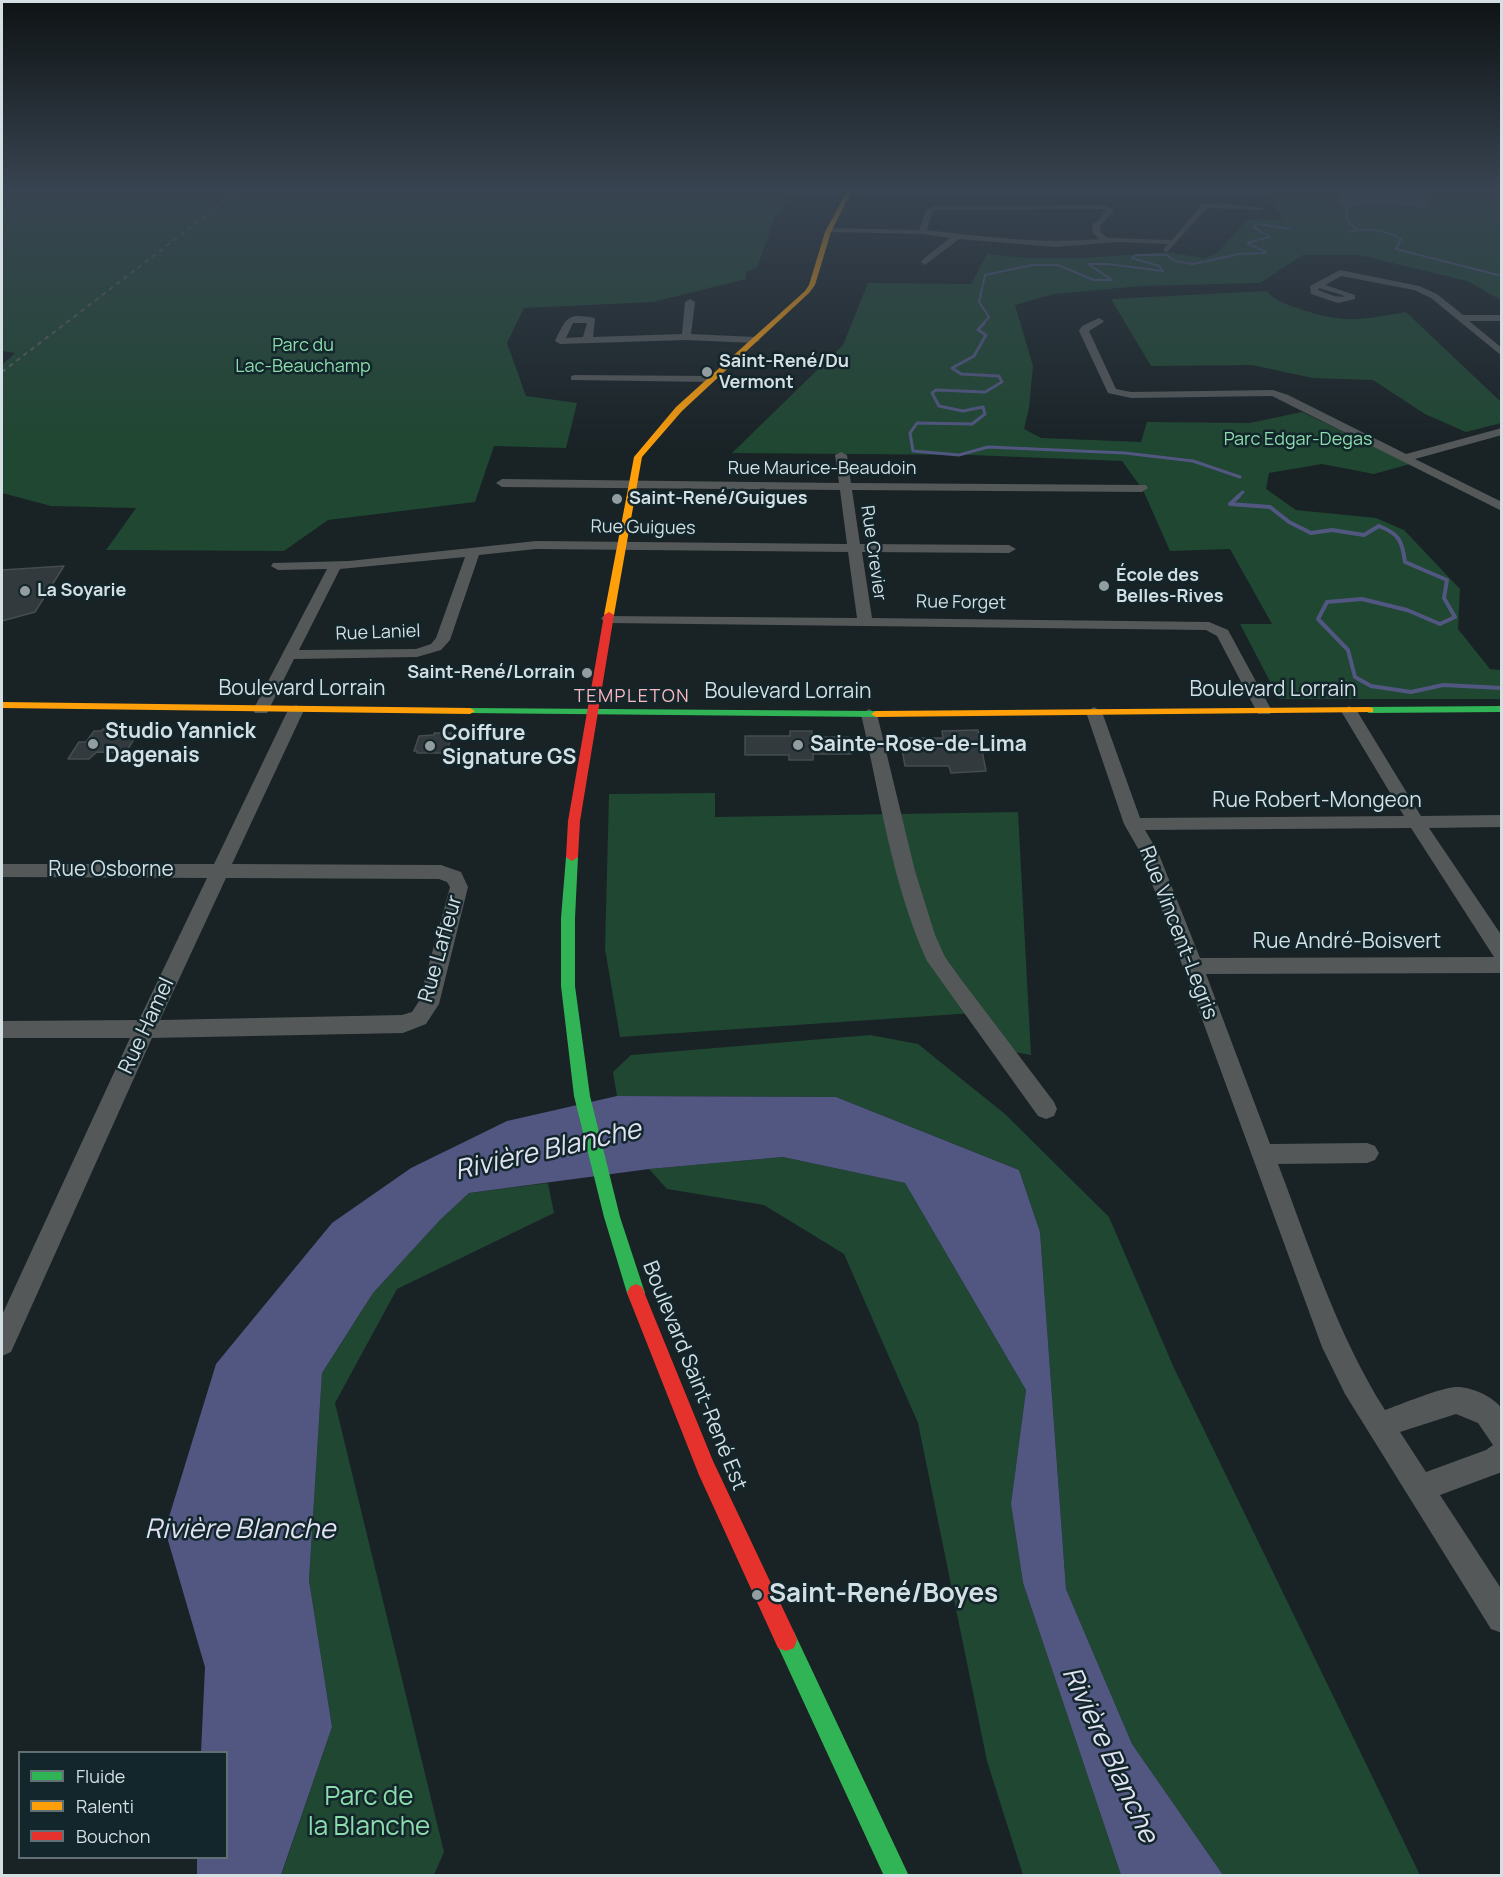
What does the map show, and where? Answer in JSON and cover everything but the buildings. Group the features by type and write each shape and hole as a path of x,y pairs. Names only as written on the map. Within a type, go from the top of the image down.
{"street":[{"name":"Boulevard Saint-René Est","path":"814,279 812,285 755,340 678,409 638,457 631,485 575,809 568,918 570,1005 582,1096 610,1207 648,1329 751,1569 830,1730 897,1875"},
{"path":"1317,285 1329,279"},
{"path":"1368,279 1416,288 1434,296 1502,353"},
{"path":"686,337 690,302"},
{"path":"1462,318 1502,318"},
{"path":"1099,321 1085,328 1084,331 1112,392 1131,395 1273,393 1502,507"},
{"path":"587,340 686,337 755,340"},
{"path":"575,378 710,379"},
{"path":"1405,458 1502,431"},
{"name":"Rue Crevier","path":"841,455 865,621"},
{"name":"Rue Maurice-Beaudoin","path":"502,483 845,488 1142,488"},
{"name":"Rue Guigues","path":"278,566 335,566 536,545 1009,549"},
{"name":"Rue Laniel","path":"289,655 417,653 436,647 443,640 474,551"},
{"path":"261,710 335,566"},
{"name":"Rue Forget","path":"608,619 1209,626 1223,633 1264,711"},
{"name":"Boulevard Lorrain","path":"2,705 261,710 869,714 1502,709"},
{"name":"Rue Hamel","path":"2,1343 145,1029 296,710"},
{"path":"1349,711 1417,823 1502,953"},
{"name":"Rue Vincent-Legris","path":"1094,712 1133,824 1153,862 1194,966 1331,1338 1354,1385 1502,1618"},
{"path":"869,714 906,871 925,935 937,961 1046,1109"},
{"name":"Rue Robert-Mongeon","path":"1133,824 1502,821"},
{"name":"Rue Osborne","path":"2,870 220,870"},
{"name":"Rue Lafleur","path":"145,1029 403,1024 419,1018 429,1004 459,887 454,877 441,872 220,870"},
{"name":"Rue André-Boisvert","path":"1194,966 1502,965"},
{"path":"2,1029 145,1029"},
{"path":"1262,1154 1367,1153"},
{"path":"1380,1425 1456,1400 1475,1405 1488,1413 1502,1435"},
{"path":"1420,1488 1495,1461 1502,1455"}],"green space":[{"name":"Parc du Lac-Beauchamp","path":"2,279 746,279 653,302 524,308 507,343 526,396 577,403 566,448 494,446 475,502 328,520 284,551 106,550 136,508 51,506 2,493 2,365 15,353 2,351"},
{"name":"Parc Edgar-Degas","path":"974,279 1267,279 1260,283 1141,286 1054,294 1015,305 1033,366 1029,408 1024,429 1041,438 1141,442 1147,422 1250,423 1302,412 1410,464 1374,474 1322,464 1269,473 1266,489 1296,510 1376,518 1404,530 1460,589 1458,629 1490,669 1501,670 1501,699 1279,699 1240,624 1272,624 1230,549 1170,551 1143,490 1122,461 970,455 732,453 843,345 868,283 971,284"},
{"path":"1457,279 1501,279 1501,300 1467,281"},
{"path":"1267,291 1274,298 1286,304 1341,319 1364,319 1406,312 1501,402 1501,423 1466,432 1425,414 1373,380 1313,378 1252,365 1151,366 1111,299"},
{"path":"715,793 715,817 1018,812 1031,1055 1003,1050 974,1013 620,1037 605,949 609,794"},
{"path":"870,1035 918,1044 1005,1114 1109,1217 1174,1368 1420,1875 1223,1875 1132,1744 1066,1589 1040,1232 1019,1170 836,1097 617,1096 613,1072 631,1055"},
{"path":"783,1157 905,1183 1026,1390 1011,1504 1023,1583 1121,1875 1023,1875 987,1761 918,1423 844,1254 764,1205 667,1189 649,1169"},
{"name":"Parc de la Blanche","path":"548,1183 554,1213 397,1289 335,1403 444,1852 434,1875 281,1876 332,1727 309,1580 322,1373 373,1293 440,1220 469,1193"}],"water":[{"name":"Rivière Blanche","path":"617,1096 836,1097 1019,1170 1040,1232 1066,1589 1132,1744 1223,1875 1121,1875 1023,1583 1011,1504 1026,1390 905,1183 783,1157 649,1169 469,1193 440,1220 373,1293 322,1373 309,1580 332,1727 281,1875 197,1875 197,1859 228,1859 228,1751 201,1751 205,1667 165,1530 216,1364 332,1223 411,1168 507,1121"}],"waterway":[{"path":"982,325 989,317 979,302 984,279"},
{"path":"1091,279 1112,280 1110,279"},
{"path":"984,323 978,330 986,335 974,356 952,368 961,374 999,376 1002,382 985,392 936,390 932,393 939,406 963,411 983,407 985,414 972,424 917,423 910,433 913,451 959,455 988,447 1125,453 1193,461 1240,477"},
{"path":"1237,497 1243,492"},
{"path":"1239,496 1230,504 1270,507 1289,522 1311,533 1332,530 1364,535 1379,526 1391,532 1398,539 1405,562 1447,580 1444,598 1455,617 1440,624 1407,610 1362,599 1327,602 1318,619 1348,650 1355,677 1371,686 1411,692 1443,685 1502,688"}],"railway":[{"path":"2,372 124,279"}],"traffic: fast":[{"path":"1369,710 1502,709"},
{"path":"470,711 876,714"},
{"path":"572,857 568,918 568,986 582,1096 612,1217 636,1293"},
{"path":"786,1640 897,1876"}],"traffic: slow":[{"path":"609,615 638,457 679,409 807,292 814,279"},
{"path":"2,705 470,711"},
{"path":"876,714 1369,710"}],"traffic: jam":[{"path":"572,857 574,821 609,615"},
{"path":"636,1293 706,1468 786,1640"}],"place":[{"name":"Saint-René/Du Vermont","path":"707,372"},
{"name":"Saint-René/Guigues","path":"617,499"},
{"name":"École des Belles-Rives","path":"1104,586"},
{"name":"La Soyarie","path":"25,591"},
{"name":"Saint-René/Lorrain","path":"587,673"},
{"name":"Studio Yannick Dagenais","path":"93,744"},
{"name":"Sainte-Rose-de-Lima","path":"798,745"},
{"name":"Coiffure Signature GS","path":"430,746"},
{"name":"Saint-René/Boyes","path":"757,1595"}],"district":[{"name":"TEMPLETON","path":"632,697"}]}
